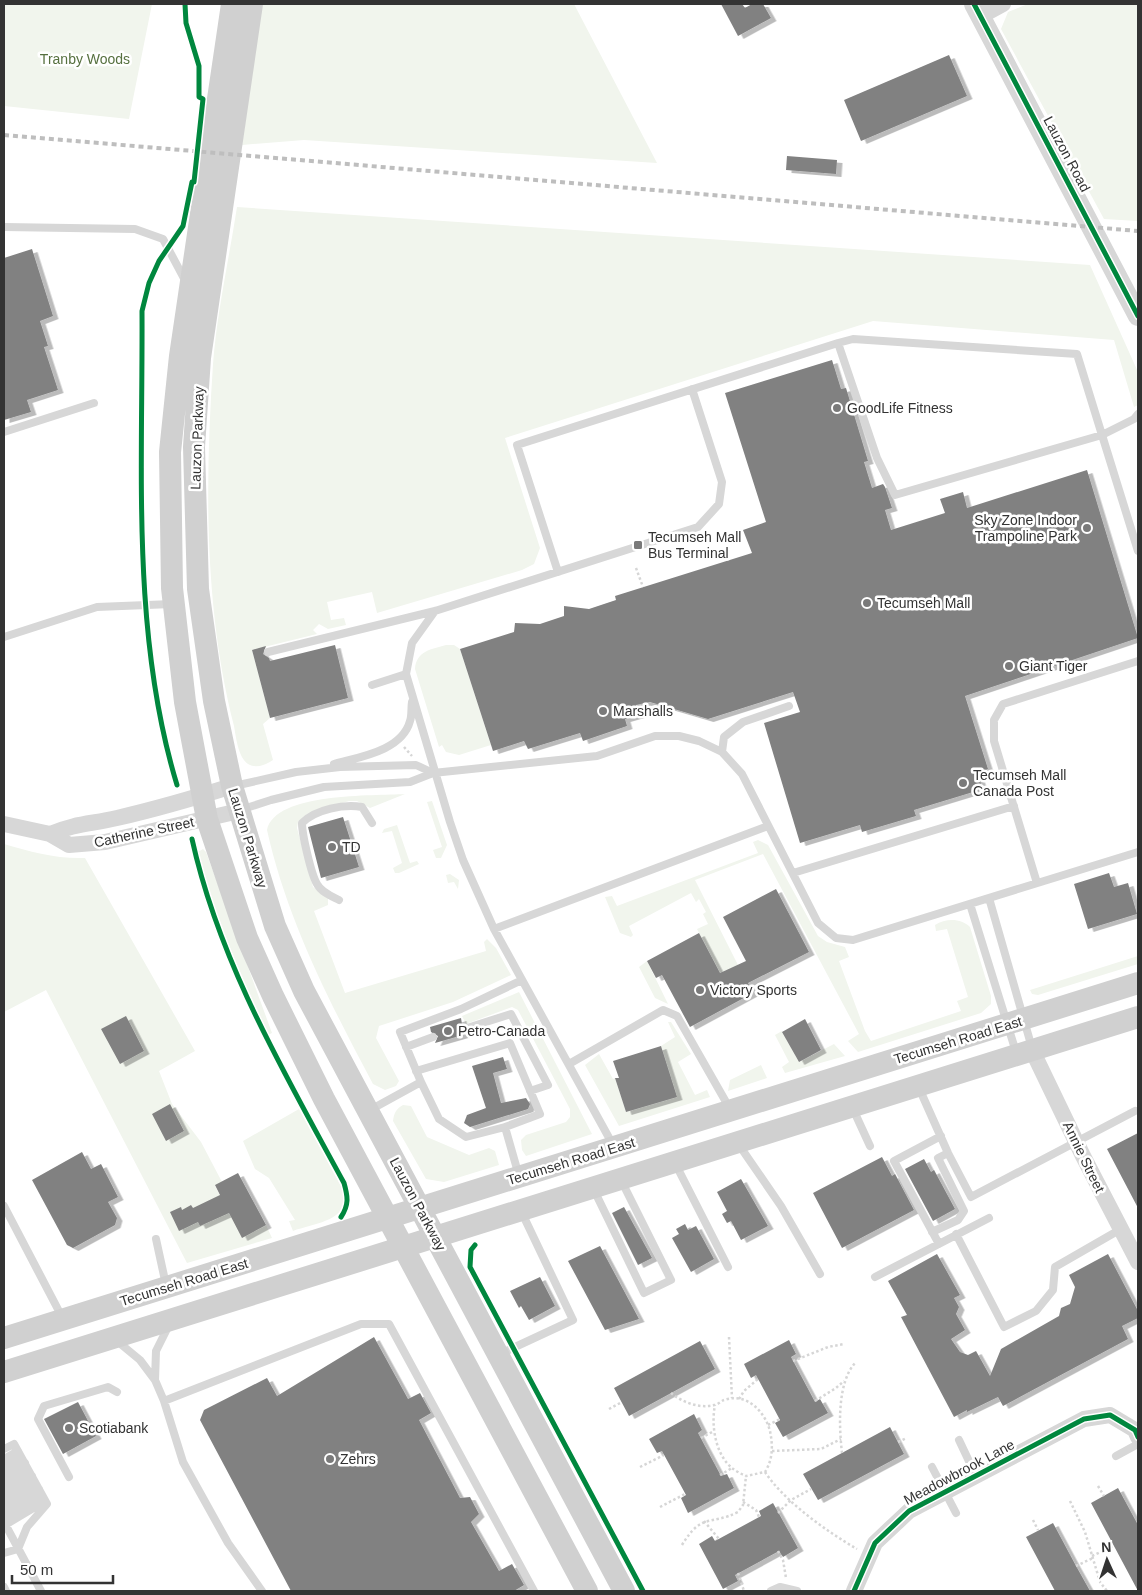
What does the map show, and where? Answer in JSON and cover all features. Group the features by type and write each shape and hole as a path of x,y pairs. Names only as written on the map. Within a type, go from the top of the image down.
{"main road":[{"name":"Lauzon Parkway","path":"232,4 180,356 170,452 173,604 185,702 208,819 247,938 324,1099 587,1591"},
{"name":"Lauzon Parkway","path":"252,4 200,358 194,447 198,589 214,701 232,786 238,811 275,926 304,991 624,1591"},
{"name":"Tecumseh Road East","path":"4,1338 1138,983"},
{"path":"4,1372 918,1086 1137,1020"}],"street":[{"path":"978,10 1003,4"},
{"name":"Lauzon Road","path":"978,10 1138,316"},
{"name":"Catherine Street","path":"50,834 70,825 109,820 232,786"},
{"name":"Catherine Street","path":"4,824 50,834 69,844 105,842 238,811"},
{"name":"Annie Street","path":"1025,1053 1076,1142 1138,1262"},
{"name":"Meadowbrook Lane","path":"854,1591 875,1543 909,1511 1084,1419 1110,1415 1134,1430 1138,1437"}],"lane":[{"path":"4,227 135,229 144,232 163,239 190,290"},
{"path":"558,572 517,445 853,339 1077,354 1138,551"},
{"path":"838,343 878,458 895,496 1102,435 1137,417"},
{"path":"268,652 435,611 698,527 719,504 722,482 692,389"},
{"path":"4,432 94,403"},
{"path":"4,637 97,607 173,604"},
{"path":"435,611 412,643 406,674 433,773 463,860 494,929 614,1147"},
{"path":"1037,883 994,741 994,720 1003,704 1138,661"},
{"path":"372,684 406,674"},
{"path":"232,786 316,770 374,753 398,740 410,722 412,697"},
{"path":"722,752 724,737 743,722 789,706"},
{"path":"238,811 271,800 324,787 410,782 433,773 597,756 655,736 679,736 699,741 722,752 742,774 818,923 836,938 853,940 1138,852"},
{"path":"316,770 416,765 433,773"},
{"path":"339,900 327,894 316,884 302,832 302,823 308,817 347,805 362,807 372,823"},
{"path":"792,873 1014,806"},
{"path":"494,929 768,826"},
{"path":"989,898 1016,1022 1025,1053"},
{"path":"970,904 1016,1022 1025,1053"},
{"path":"416,1071 510,1043 540,1114 505,1127 466,1137 439,1119 420,1082 400,1032 461,1009 522,980"},
{"path":"569,1064 663,1010 677,1016 731,1111"},
{"path":"464,1029 511,1014 548,1085 530,1091"},
{"path":"406,1047 433,1037"},
{"path":"369,1111 420,1082"},
{"path":"918,1086 948,1153 971,1197 1135,1111"},
{"path":"852,1107 870,1146"},
{"path":"505,1127 520,1177"},
{"path":"939,1244 894,1161 940,1136"},
{"path":"738,1143 781,1206 820,1274"},
{"path":"932,1232 958,1220 964,1212 938,1158 948,1153"},
{"path":"675,1163 728,1267"},
{"path":"593,1189 644,1293 671,1280 622,1180"},
{"path":"4,1206 64,1320"},
{"path":"498,1355 573,1320 521,1211"},
{"path":"875,1277 989,1218"},
{"path":"956,1234 1004,1328 1036,1310 1053,1290 1056,1267 1121,1229"},
{"path":"156,1239 167,1287"},
{"path":"155,1380 156,1351 172,1320"},
{"path":"164,1401 361,1324 389,1324 534,1591"},
{"path":"114,1338 140,1360 155,1380 164,1401 183,1462 228,1543 262,1591"},
{"path":"69,1477 38,1419 44,1406 108,1387 117,1392"},
{"path":"959,1440 976,1476"},
{"path":"4,1449 14,1444 47,1504 27,1527 18,1549"},
{"path":"1116,1456 1138,1444"},
{"path":"4,1458 32,1476"},
{"path":"4,1466 32,1476"},
{"path":"932,1467 956,1512"},
{"path":"4,1475 32,1476"},
{"path":"4,1483 32,1476"},
{"path":"4,1492 32,1476"},
{"path":"4,1500 32,1476"},
{"path":"4,1509 32,1476"},
{"path":"32,1476 4,1521 42,1591"},
{"path":"4,1553 18,1549"},
{"path":"4,1587 6,1591"},
{"path":"771,1591 780,1587 797,1591"}],"path":[{"path":"636,568 644,588"},
{"path":"403,746 413,757 416,756"},
{"path":"729,1337 732,1398"},
{"path":"793,1360 828,1347 844,1344"},
{"path":"842,1453 842,1396 848,1370 855,1363"},
{"path":"739,1399 744,1391 758,1379"},
{"path":"814,1401 836,1388 845,1380"},
{"path":"671,1392 678,1399 693,1405 715,1406 732,1398 739,1399 758,1408 768,1425 772,1451 770,1463 765,1472 746,1476 732,1468 719,1448 714,1431 713,1417 715,1406"},
{"path":"610,1408 622,1402"},
{"path":"768,1425 780,1419"},
{"path":"700,1438 714,1431"},
{"path":"898,1442 907,1438"},
{"path":"772,1451 820,1449 841,1439"},
{"path":"640,1467 664,1455"},
{"path":"720,1475 732,1468"},
{"path":"765,1472 772,1484 791,1500 842,1540 860,1551"},
{"path":"682,1546 698,1525 738,1512 743,1502 746,1476"},
{"path":"1098,1486 1104,1496"},
{"path":"778,1513 791,1500 811,1489"},
{"path":"660,1507 685,1494"},
{"path":"1070,1501 1083,1528 1100,1582 1107,1591"},
{"path":"743,1502 756,1510 760,1517"},
{"path":"1033,1520 1038,1530"},
{"path":"704,1522 719,1539"},
{"path":"1076,1566 1113,1546"},
{"path":"778,1552 785,1569 784,1582"},
{"path":"738,1573 744,1591"}],"green space":[{"name":"Tranby Woods","path":"4,4 152,4 129,119 4,106"},
{"path":"262,4 574,4 657,163 304,140 242,145"},
{"path":"1028,4 1138,4 1138,221 1104,219 1001,29 1008,12"},
{"path":"237,207 1090,265 1138,372 1138,405 1134,407 1114,340 873,321 505,438 540,548 534,564 522,570 377,613 372,592 327,602 331,620 344,618 346,625 328,629 319,624 313,630 317,634 252,650 270,718 263,724 273,760 264,765 255,766 248,764 240,752 224,682 212,592 209,546 210,409 213,364 220,305"},
{"path":"446,645 454,645 460,649 491,745 459,755 446,752 442,745 439,747 415,669 418,658 430,650"},
{"path":"405,794 370,808 357,801 349,801 307,814 298,822 297,828 313,887 328,898 328,905 314,911 345,993 486,951 484,942 487,939 496,948 511,975 453,1002 379,1026 376,1038 399,1081 396,1086 385,1090 373,1084 311,960 286,896 267,830 274,818 288,809 306,802 350,796"},
{"path":"432,801 447,845 441,858 436,858 433,850 442,847 427,802"},
{"path":"397,825 410,863 417,861 419,864 395,873 393,868 402,863 392,831 382,833 384,829"},
{"path":"758,840 768,845 818,936 827,942 845,947 849,957 839,961 865,1031 871,1041 961,1011 957,1001 968,997 947,929 936,931 935,925 944,921 958,921 970,927 991,996 991,1004 981,1013 858,1052 848,1041 859,1034 763,854 695,880 738,965 720,973 697,929 708,924 703,914 706,912 699,899 696,902 691,893 629,926 633,935 631,937 620,933 605,897 612,896 617,906 758,853 753,842"},
{"path":"4,844 54,856 85,858 195,1051 159,1071 172,1104 201,1142 222,1182 215,1186 242,1237 266,1225 272,1238 187,1263 46,990 4,1012"},
{"path":"203,849 206,852 272,1033 268,1035 232,953 204,878 198,852"},
{"path":"450,874 459,880 458,889 454,882 448,883 446,875"},
{"path":"1138,956 1138,964 1038,995 1032,994 1030,990"},
{"path":"647,961 668,1004 655,998 639,967"},
{"path":"519,992 592,1134 526,1156 522,1150 521,1140 526,1135 566,1122 570,1117 570,1109 518,1010 512,1007 466,1024 462,1016"},
{"path":"668,1022 671,1022 691,1054 678,1062 695,1095 707,1090 710,1097 619,1126 585,1065 599,1054 613,1079 615,1078 626,1112 676,1097 661,1046 675,1037"},
{"path":"782,1031 799,1062 834,1044 845,1056 785,1073 782,1067 789,1062 775,1035"},
{"path":"761,1065 767,1078 728,1091 730,1080"},
{"path":"403,1105 411,1106 427,1137 469,1155 489,1148 495,1151 499,1165 444,1182 426,1179 393,1121 396,1112"},
{"path":"299,1109 343,1190 344,1200 342,1208 330,1219 293,1231 289,1221 295,1220 269,1178 255,1169 243,1141"}],"building":[{"path":"721,4 742,4 745,8 752,4 763,4 771,18 738,36"},
{"path":"949,55 967,96 861,141 844,100"},
{"path":"787,156 837,160 836,174 786,170"},
{"path":"32,249 53,316 40,321 48,346 44,347 58,390 27,400 31,412 4,420 4,258"},
{"name":"Tecumseh Mall","path":"832,360 841,389 846,388 868,461 864,462 872,488 883,484 885,487 892,508 885,510 891,530 945,513 940,499 963,492 967,508 1087,470 1138,638 965,696 988,769 977,773 983,789 914,810 916,816 862,832 860,825 800,843 764,723 800,712 793,692 708,719 650,702 636,705 639,715 625,719 627,726 583,741 580,733 528,749 524,741 493,751 460,649 514,632 515,623 540,624 564,616 564,606 589,609 616,600 615,596 752,553 743,530 766,522 725,393"},
{"path":"335,645 348,698 270,718 252,650 266,646 263,654 270,661"},
{"name":"TD","path":"343,817 359,867 321,878 308,827"},
{"path":"1109,873 1114,887 1128,883 1137,914 1088,929 1074,884"},
{"path":"776,889 809,952 748,983 753,993 690,1027 662,975 656,978 647,961 699,933 720,973 746,961 723,917"},
{"path":"126,1016 144,1051 120,1064 101,1029"},
{"name":"Petro-Canada","path":"461,1018 462,1024 459,1030 463,1035 435,1043 438,1036 431,1032 430,1027"},
{"path":"805,1019 821,1050 799,1062 782,1032"},
{"path":"661,1046 677,1097 626,1112 615,1078 619,1078 613,1061"},
{"path":"503,1057 507,1069 493,1073 501,1103 526,1098 530,1104 528,1109 470,1127 464,1123 467,1115 486,1108 472,1066"},
{"path":"170,1104 184,1131 166,1141 152,1114"},
{"path":"1138,1133 1138,1208 1107,1149"},
{"path":"82,1152 91,1169 101,1164 118,1197 108,1202 117,1218 115,1225 73,1248 67,1245 32,1180"},
{"path":"882,1157 892,1176 895,1174 914,1210 842,1248 813,1193"},
{"path":"924,1159 931,1172 934,1170 955,1209 933,1221 905,1169"},
{"path":"238,1173 266,1225 242,1238 229,1213 200,1226 198,1222 179,1231 170,1212 181,1207 182,1210 191,1205 193,1208 220,1195 215,1185"},
{"path":"741,1179 768,1226 741,1240 731,1221 727,1223 722,1214 727,1211 717,1192"},
{"path":"624,1207 652,1258 638,1265 612,1213"},
{"path":"685,1224 688,1230 696,1226 714,1259 691,1272 672,1238 679,1234 676,1229"},
{"path":"600,1246 639,1319 605,1330 568,1261"},
{"path":"937,1254 960,1295 954,1298 959,1307 956,1314 965,1330 951,1339 960,1352 968,1355 976,1351 990,1376 1001,1349 1059,1316 1061,1308 1070,1304 1075,1287 1069,1275 1108,1254 1138,1311 1138,1318 1122,1326 1128,1339 1003,1406 998,1397 954,1417 901,1317 907,1315 888,1281"},
{"path":"540,1277 555,1306 529,1320 521,1306 519,1308 510,1291"},
{"name":"Zehrs","path":"374,1337 408,1399 420,1393 431,1413 419,1420 460,1498 470,1497 479,1514 471,1522 499,1571 512,1564 524,1585 514,1591 291,1591 200,1420 204,1410 267,1378 277,1396"},
{"path":"789,1340 796,1354 791,1357 815,1402 820,1399 828,1413 783,1437 775,1423 780,1420 756,1375 751,1378 744,1364"},
{"path":"700,1341 715,1369 629,1416 614,1388"},
{"name":"Scotiabank","path":"78,1402 96,1436 63,1454 44,1419"},
{"path":"694,1414 702,1430 698,1433 721,1476 727,1474 734,1488 688,1513 681,1498 686,1495 662,1451 657,1453 649,1439"},
{"path":"890,1427 904,1454 818,1500 803,1474"},
{"path":"1118,1488 1138,1525 1138,1591 1091,1503"},
{"path":"773,1503 798,1548 783,1557 779,1551 735,1575 738,1581 723,1589 699,1544 712,1536 715,1541 761,1516 759,1511"},
{"path":"1053,1523 1090,1591 1055,1591 1026,1537"}],"railway":[{"path":"4,135 1138,231"}],"cycle path":[{"path":"185,4 186,23 199,66 199,97 203,99 194,182"},
{"path":"974,4 1138,316"},
{"path":"177,785 162,728 152,669 146,610 141,490 142,311 149,283 159,261 183,226 192,182"},
{"path":"192,839 204,885 236,973 277,1059 344,1183 347,1201 341,1217"},
{"path":"475,1245 471,1250 470,1267 643,1591"},
{"path":"854,1591 875,1543 909,1511 1084,1419 1110,1415 1135,1430 1138,1437"}],"place":[{"name":"GoodLife Fitness","path":"837,408"},
{"name":"Sky Zone Indoor Trampoline Park","path":"1087,528"},
{"name":"Tecumseh Mall Bus Terminal","path":"638,545"},
{"name":"Tecumseh Mall","path":"867,603"},
{"name":"Giant Tiger","path":"1009,666"},
{"name":"Marshalls","path":"603,711"},
{"name":"Tecumseh Mall Canada Post","path":"963,783"},
{"name":"TD","path":"332,847"},
{"name":"Victory Sports","path":"700,990"},
{"name":"Petro-Canada","path":"448,1031"},
{"name":"Scotiabank","path":"69,1428"},
{"name":"Zehrs","path":"330,1459"}]}
